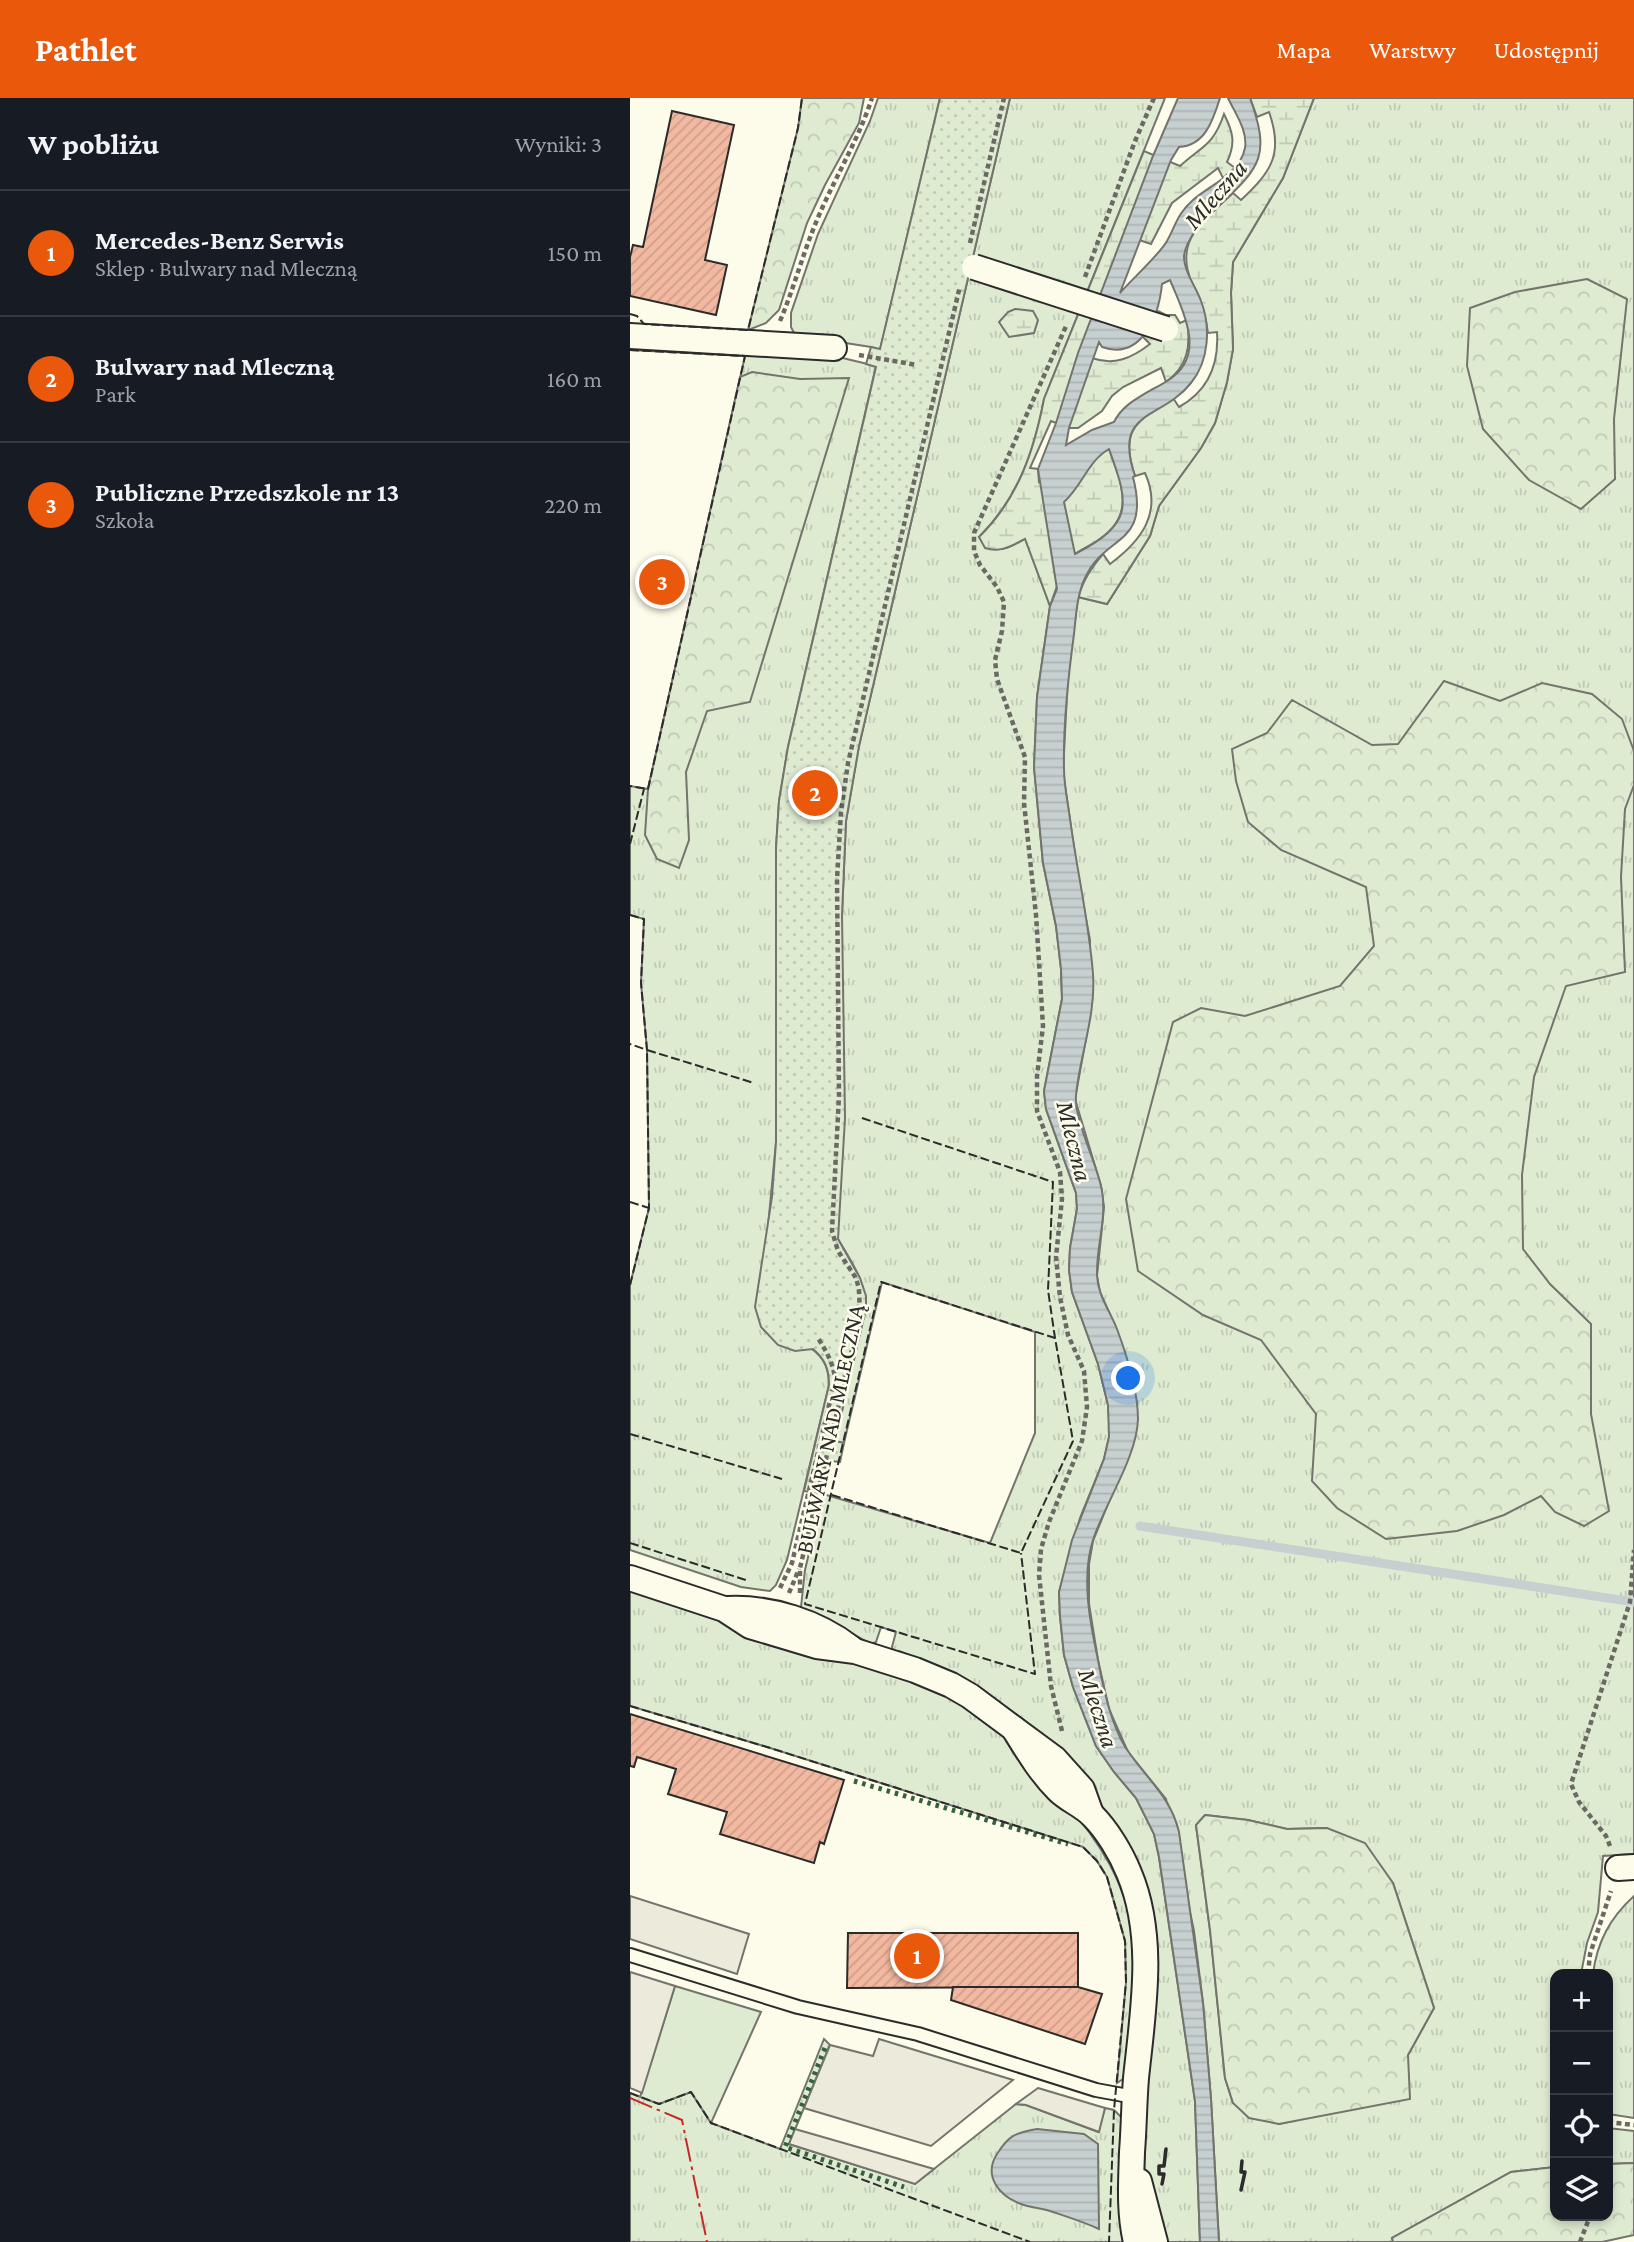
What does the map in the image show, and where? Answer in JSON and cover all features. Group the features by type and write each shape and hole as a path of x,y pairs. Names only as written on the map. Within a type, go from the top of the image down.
{"street":[{"path":"969,266 1166,329"},
{"path":"630,336 834,348"},
{"path":"630,1578 724,1609 750,1626 817,1647 855,1651 915,1670 951,1685 1055,1759 1082,1788 1091,1814 1116,1848 1129,1873 1141,1914 1145,1984 1135,2097 1130,2218 1136,2242"},
{"path":"1014,1730 1036,1764 1057,1789 1091,1814"},
{"path":"1132,2160 1155,2242"}],"lane":[{"path":"630,1955 798,2007 918,2034 1096,2090 1135,2097"}],"path":[{"path":"769,344 794,289 817,221 858,137 872,98"},
{"name":"BULWARY NAD MLECZNĄ","path":"800,1568 860,1316 861,1301 856,1278 838,1251 832,1231 839,1122 837,879 842,802 848,763 969,266 1004,98"},
{"path":"1066,1770 1064,1740 1051,1686 1039,1575 1041,1549 1046,1531 1082,1441 1087,1407 1084,1371 1068,1335 1060,1297 1056,1257 1062,1199 1060,1172 1037,1111 1037,1076 1043,1026 1037,927 1024,803 1025,757 997,679 995,660 1002,631 1004,602 977,558 974,551 974,533 1077,300 1135,141 1154,98"},
{"path":"834,348 867,357 917,365"},
{"path":"774,1595 779,1591 792,1563 835,1380 827,1352 817,1338"},
{"path":"1588,1969 1590,1954 1626,1867 1579,1802 1571,1784 1630,1602 1634,1550"},
{"path":"1613,2123 1634,2125"},
{"path":"1580,2242 1588,2221"}],"green space":[{"path":"802,98 864,98 859,123 807,223 779,310 766,323 748,330 798,128"},
{"path":"878,98 940,98 880,350 795,335 791,327 791,313 818,234"},
{"path":"940,98 1010,98 859,746 846,821 842,915 845,1118 838,1239 860,1278 866,1296 866,1308 835,1441 844,1443 840,1462 831,1461 823,1494 804,1491 829,1385 826,1365 813,1349 795,1351 778,1345 761,1327 755,1307 772,1197 776,1142 776,848 779,801 788,747 876,367 866,364 871,347 880,349"},
{"path":"1010,98 1165,98 1044,399 1035,437 1022,473 1004,506 979,537 985,547 996,549 1010,546 1025,538 1050,606 1037,697 1034,767 1043,863 1056,926 1062,999 1044,1091 1046,1109 1076,1193 1077,1209 1069,1270 1072,1292 1098,1364 1109,1419 1109,1437 1104,1459 1080,1518 1059,1592 1060,1616 1064,1655 1073,1687 1096,1746 1136,1798 1154,1834 1195,2101 1200,2242 1162,2242 1144,2173 1152,1914 1023,1721 976,1685 945,1669 899,1651 897,1654 894,1652 892,1647 896,1632 881,1627 876,1642 871,1644 803,1612 801,1607 805,1570 823,1494 990,1543 1035,1433 1035,1332 882,1282 844,1443 835,1441 866,1308 861,1281 838,1239 842,915 846,821 859,746"},
{"path":"1250,98 1314,98 1283,178 1233,262 1233,349 1215,423 1201,448 1159,506 1150,536 1107,604 1078,597 1088,574 1103,554 1110,564 1121,555 1139,536 1150,513 1150,487 1145,473 1135,476 1131,460 1129,447 1134,428 1150,413 1173,398 1179,407 1189,400 1204,385 1214,366 1217,332 1208,333 1203,309 1187,270 1186,256 1194,233 1211,213 1233,193 1241,200 1260,180 1272,161 1275,140 1269,112 1257,117"},
{"path":"1314,98 1634,98 1634,1854 1603,1856 1598,1912 1587,1943 1582,1969 1550,1969 1550,2168 1511,2172 1392,2238 1393,2242 1219,2242 1211,2099 1194,1931 1166,1799 1128,1752 1109,1709 1089,1604 1089,1564 1093,1541 1112,1494 1117,1330 1100,1292 1097,1276 1104,1207 1101,1186 1075,1099 1090,1016 1090,940 1063,772 1068,675 1078,597 1107,604 1150,536 1159,506 1201,448 1215,423 1233,349 1233,262 1283,178","holes":["1205,1815 1248,1820 1287,1829 1327,1828 1393,1883 1434,2008 1408,2055 1297,2120 1279,2124 1233,2103 1225,2078 1196,1825"]},
{"path":"1224,114 1232,138 1232,149 1227,162 1235,168 1223,178 1218,168 1172,203 1151,244 1139,240 1092,358 1115,361 1130,357 1143,349 1150,344 1143,337 1158,311 1175,315 1180,323 1187,320 1188,347 1183,362 1166,382 1161,368 1123,387 1112,396 1102,411 1078,428 1069,428 1051,421 1030,468 1038,469 1039,482 1093,462 1096,456 1109,449 1123,497 1119,518 1112,528 1069,562 1050,606 1025,539 996,550 985,548 979,537 1004,507 1022,473 1035,437 1044,399 1144,151 1180,166 1211,139"},
{"path":"1587,279 1627,299 1614,419 1615,479 1581,509 1529,480 1483,429 1467,366 1470,308 1515,292"},
{"path":"1015,309 1033,311 1038,320 1034,333 1009,337 999,322"},
{"path":"630,343 826,354 876,366 788,747 779,801 776,848 776,1142 767,1237 812,1349 825,1365 829,1385 787,1560 776,1585 770,1591 741,1587 630,1550 630,1285 649,1208 647,1050 641,983 644,919 630,915 630,786 648,789 745,356 630,350"},
{"path":"752,372 800,379 849,378 750,702 707,711 686,772 689,840 679,868 657,859 645,835 648,789 740,377"},
{"path":"1444,681 1500,701 1542,683 1592,694 1622,719 1634,751 1634,785 1625,809 1621,877 1625,972 1566,986 1534,1077 1522,1175 1523,1249 1550,1284 1591,1324 1591,1414 1609,1511 1584,1526 1555,1512 1541,1496 1504,1515 1457,1531 1386,1539 1337,1508 1312,1481 1316,1414 1261,1340 1203,1315 1138,1271 1126,1199 1173,1022 1201,1008 1245,1016 1340,986 1374,946 1366,887 1281,850 1248,822 1236,781 1232,749 1267,733 1292,700 1372,745 1398,744"},
{"path":"630,1591 909,1679 965,1705 1006,1736 1076,1815 1100,1847 1125,1901 1134,1956 1133,2008 1126,2077 1117,2083 1126,1982 1125,1941 1107,1877 1097,1861 1083,1847 630,1706"},
{"path":"1205,1815 1248,1820 1287,1829 1327,1828 1365,1843 1393,1883 1434,2008 1408,2055 1410,2099 1279,2124 1249,2118 1233,2103 1225,2078 1196,1825"},
{"path":"1634,1896 1634,2118 1613,2115 1613,1969 1594,1969 1601,1941 1618,1913"},
{"path":"675,1986 761,2012 711,2123 691,2092 659,2104 640,2097"},
{"path":"824,2039 830,2045 789,2144 915,2184 1016,2104 1026,2105 1098,2132 1105,2108 1114,2110 1123,2119 1127,2242 630,2242 630,2093 659,2104 691,2092 711,2123 780,2149"},
{"path":"1613,2129 1634,2131 1634,2163 1613,2164"},
{"path":"1634,2163 1634,2235 1602,2242 1393,2242 1392,2238 1511,2172 1550,2168 1550,2221 1613,2221 1613,2164"}],"shaded area":[{"path":"630,1896 749,1934 737,1974 630,1939"},
{"path":"630,1972 675,1986 642,2093 630,2088"},
{"path":"879,2039 1013,2080 931,2146 804,2108 830,2045 873,2056"},
{"path":"1038,2088 1105,2108 1099,2132 1026,2105 1016,2104"},
{"path":"795,2129 934,2169 915,2184 789,2144"}],"water":[{"name":"Mleczna","path":"1178,98 1220,98 1211,123 1202,137 1188,146 1179,147 1171,160 1120,293 1167,241 1188,205 1237,165 1245,148 1245,135 1228,98 1250,98 1260,133 1258,158 1245,180 1198,227 1184,256 1206,322 1202,365 1191,383 1179,395 1135,427 1130,439 1130,454 1135,476 1136,516 1131,528 1094,564 1080,591 1068,684 1064,752 1065,788 1093,974 1092,1005 1076,1105 1102,1191 1098,1283 1128,1362 1138,1419 1132,1449 1098,1526 1089,1554 1088,1600 1100,1671 1114,1722 1124,1745 1171,1809 1179,1832 1203,2003 1219,2242 1200,2242 1195,2101 1154,1834 1136,1798 1096,1746 1073,1687 1064,1655 1059,1592 1072,1540 1104,1459 1109,1437 1108,1405 1098,1364 1072,1292 1069,1270 1077,1209 1076,1193 1046,1109 1044,1091 1062,999 1056,926 1043,863 1034,767 1037,697 1050,606 1057,589 1038,469 1078,353","holes":["1170,280 1185,317 1190,342 1183,366 1169,380 1130,403 1114,422 1092,430 1066,445 1069,428 1099,342 1102,347 1116,350 1138,341 1152,321 1162,284","1109,449 1121,485 1122,512 1108,533 1075,554 1064,502 1090,467"]},
{"path":"1037,2129 1084,2134 1098,2144 1099,2229 1021,2204 1006,2196 996,2184 993,2162 1001,2148 1013,2136"}],"building":[{"path":"672,111 734,125 705,260 727,265 716,315 630,296 630,257 633,245 643,247"},
{"path":"630,1714 844,1780 824,1844 820,1842 814,1863 720,1834 727,1812 668,1794 676,1769 637,1757 634,1767 630,1766"},
{"path":"848,1933 1078,1933 1078,1987 847,1988"},
{"path":"953,1987 1078,1987 1102,1994 1085,2044 951,2000"}],"waterway":[{"path":"1140,1526 1634,1602"}],"hedge":[{"path":"854,1781 1068,1844"},
{"path":"825,2048 785,2147 904,2187"}],"fence":[{"path":"630,314 637,316 644,324 748,330 798,128 802,98"},
{"path":"630,350 745,356 648,789 630,786"},
{"path":"630,844 644,789"},
{"path":"630,915 644,919 641,983 647,1050 630,1044"},
{"path":"630,1285 649,1208 647,1050 754,1083"},
{"path":"862,1118 1053,1182 1048,1290 1055,1338"},
{"path":"630,1202 649,1208"},
{"path":"832,1495 1021,1553 1073,1441 1055,1338 881,1282 805,1604 1035,1674 1021,1553"},
{"path":"630,1434 782,1479"},
{"path":"630,1543 749,1581"},
{"path":"630,1706 1083,1847 1097,1861 1107,1877 1125,1941 1126,1982 1114,2110 1109,2242"},
{"path":"630,2093 659,2104 691,2092 711,2123 1030,2242"}],"wall":[{"path":"1162,2184 1164,2174 1159,2174 1159,2166 1164,2166 1166,2149"},
{"path":"1241,2190 1245,2172 1241,2172 1242,2161"}],"power":[{"path":"630,2098 682,2120 707,2242"}],"place":[{"name":"Publiczne Przedszkole nr 13","path":"662,582"},
{"name":"Bulwary nad Mleczną","path":"815,793"},
{"name":"Mercedes-Benz Serwis","path":"917,1956"}]}
